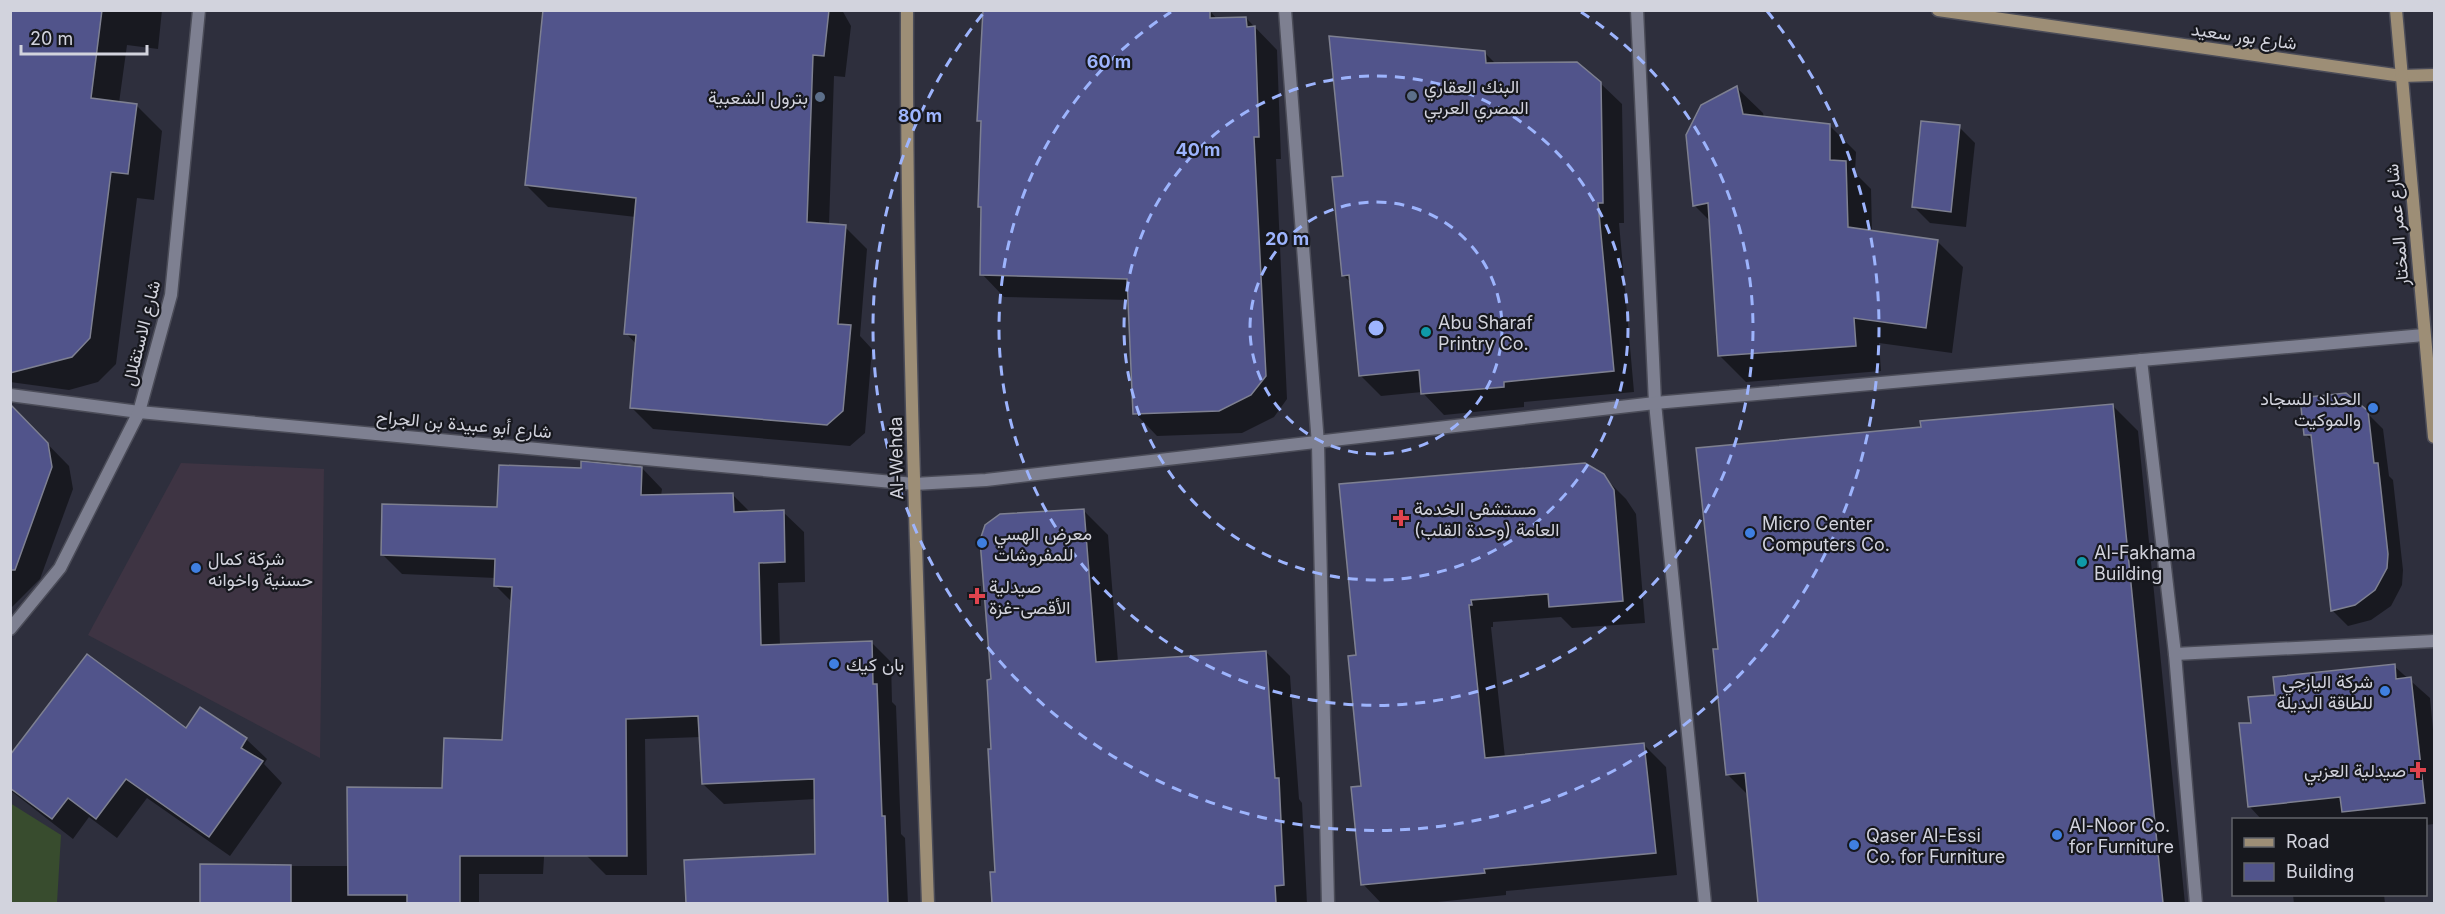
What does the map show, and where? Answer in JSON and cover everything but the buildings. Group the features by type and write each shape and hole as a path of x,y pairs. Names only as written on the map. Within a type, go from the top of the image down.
{"main road":[{"name":"Al-Wehda","path":"907,10 906,119 914,484 928,903"},
{"name":"شارع بور سعيد","path":"1938,10 2402,76 2434,75"},
{"name":"شارع عمر المختار","path":"2396,10 2434,437"}],"street":[{"name":"شارع الاستقلال","path":"10,629 60,568 139,412 171,295 199,10"},
{"path":"1285,10 1318,444 1328,903"},
{"path":"1637,10 1655,403 1705,903"},
{"name":"شارع أبو عبيدة بن الجراح","path":"10,395 139,412 914,484 986,480 1318,444 1655,403 2424,335"},
{"path":"2141,360 2175,654 2196,903"},
{"path":"2175,654 2434,641"}],"shaded area":[{"path":"181,463 324,469 320,758 88,635"}],"green space":[{"path":"10,803 61,835 57,903 11,903"}],"place":[{"name":"البنك العقاري المصري العربي","path":"1412,96"},
{"name":"بترول الشعبية","path":"820,97"},
{"name":"Abu Sharaf Printry Co.","path":"1426,332"},
{"name":"الحداد للسجاد والموكيت","path":"2373,408"},
{"name":"مستشفى الخدمة العامة (وحدة القلب)","path":"1401,518"},
{"name":"Micro Center Computers Co.","path":"1750,533"},
{"name":"معرض الهسي للمفروشات","path":"982,543"},
{"name":"Al-Fakhama Building","path":"2082,562"},
{"name":"شركة كمال حسنية واخوانه","path":"196,568"},
{"name":"صيدلية الأقصى-غزة","path":"977,596"},
{"name":"بان كيك","path":"834,664"},
{"name":"شركة اليازجي للطاقة البديلة","path":"2385,691"},
{"name":"صيدلية العزبي","path":"2418,770"},
{"name":"Al-Noor Co. for Furniture","path":"2057,835"},
{"name":"Qaser Al-Essi Co. for Furniture","path":"1854,845"}]}
